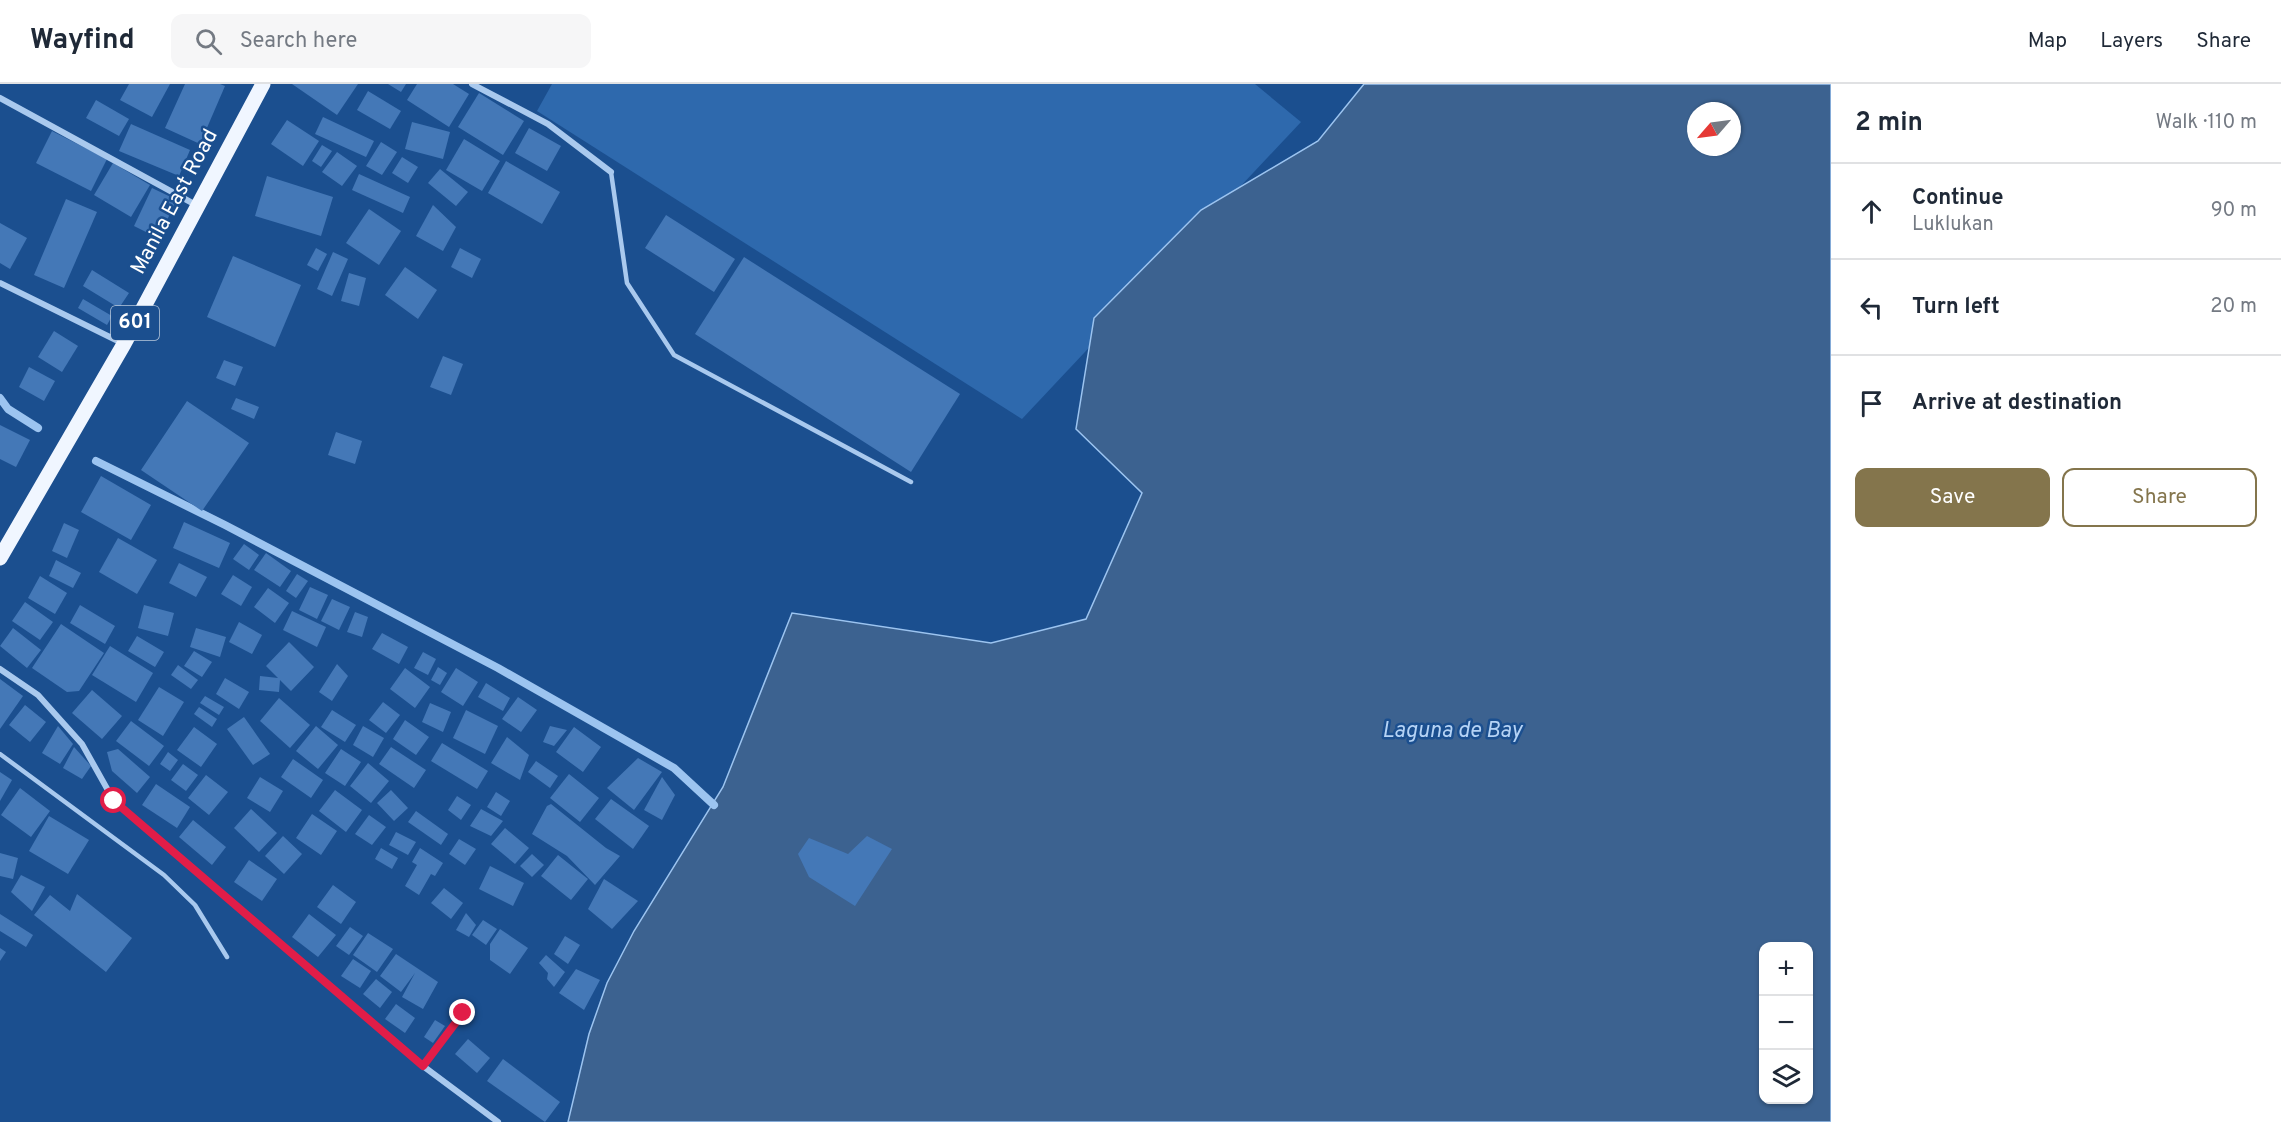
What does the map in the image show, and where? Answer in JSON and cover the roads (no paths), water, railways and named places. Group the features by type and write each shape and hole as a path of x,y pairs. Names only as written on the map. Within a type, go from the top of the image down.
{"main road":[{"name":"Manila East Road","path":"0,558 124,344 196,204 263,84"}],"street":[{"path":"472,84 548,124 611,172"},
{"path":"0,98 196,204"},
{"path":"0,283 124,344"},
{"path":"0,669 38,694 82,744 114,801 423,1066 498,1122"}],"lane":[{"path":"611,172 627,283 674,356 911,482"},
{"path":"0,754 164,875 195,905 227,957"},
{"path":"423,1066 463,1013"}],"water":[{"name":"Laguna de Bay","path":"1364,84 1831,84 1831,1122 568,1122 589,1034 607,983 634,931 723,787 792,613 991,643 1086,619 1142,493 1076,429 1094,318 1201,210 1318,141"}],"waterway":[{"path":"0,398 8,409 38,428"},
{"path":"96,461 225,525 498,668 674,768 714,805"}]}
